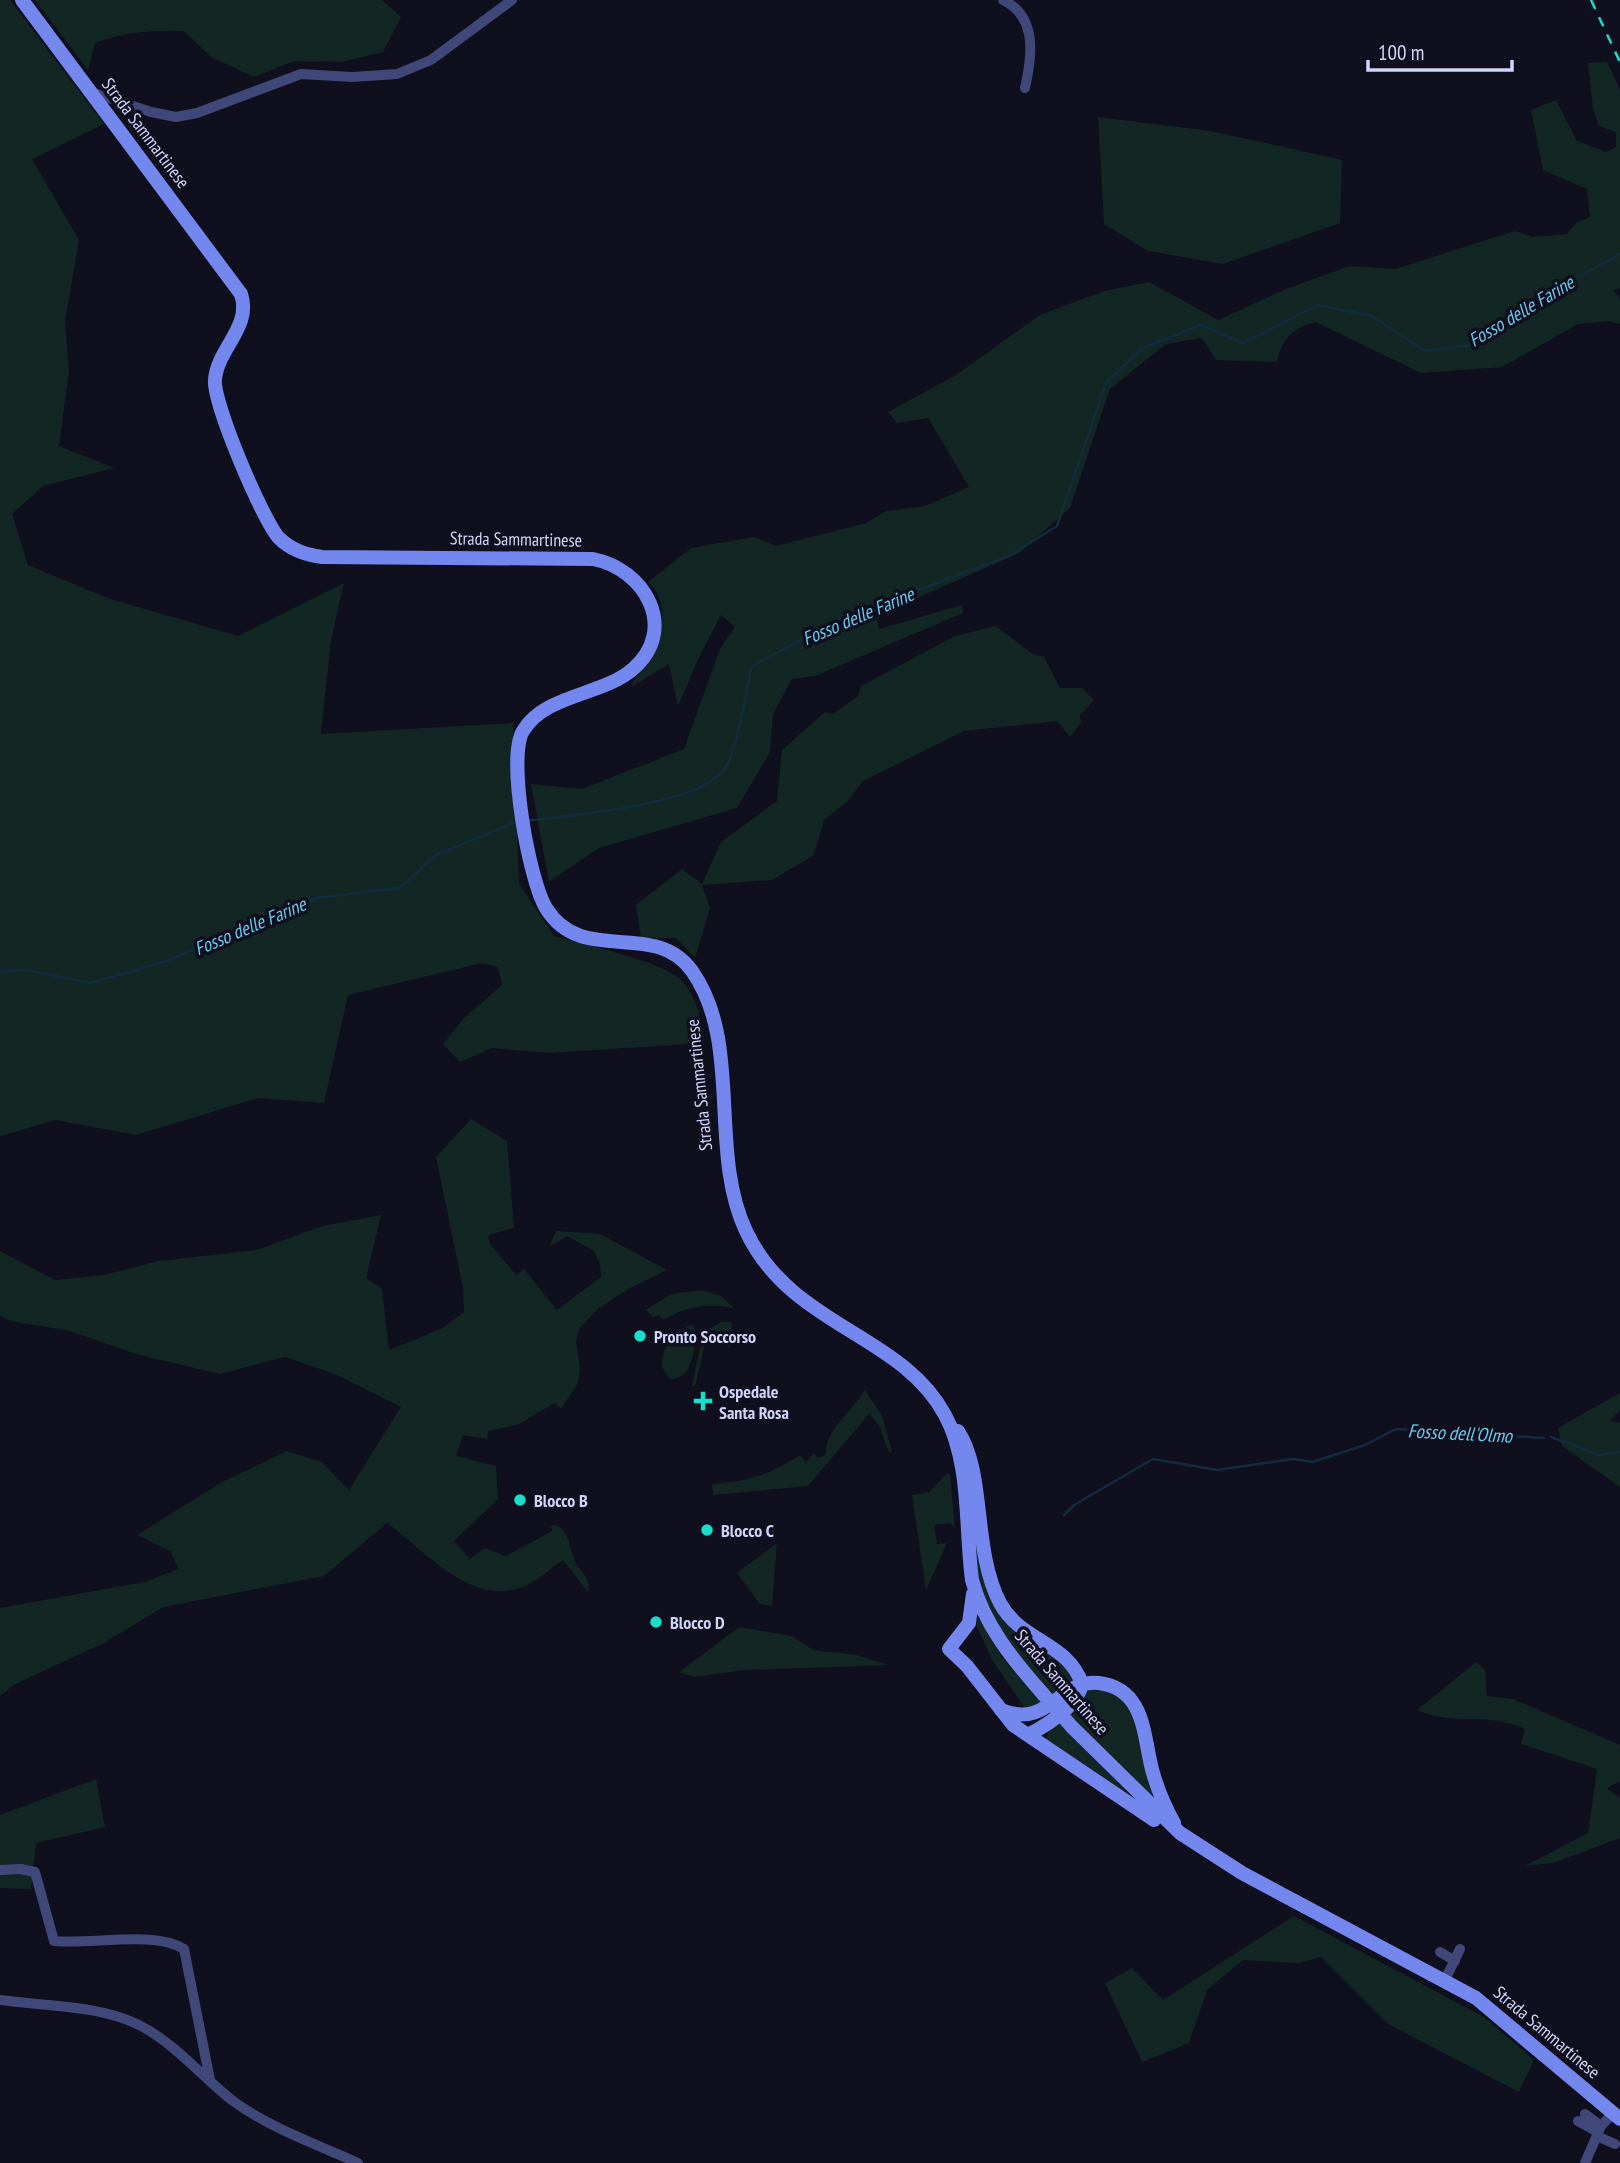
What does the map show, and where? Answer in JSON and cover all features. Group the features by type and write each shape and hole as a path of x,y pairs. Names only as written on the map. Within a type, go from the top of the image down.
{"main road":[{"name":"Strada Sammartinese","path":"22,0 241,294 244,314 219,363 215,393 265,518 279,538 299,552 322,557 593,559 621,569 645,591 653,624 642,659 632,670 611,684 548,709 527,725 518,743 520,788 531,875 543,902 567,931 593,940 655,945 679,957 690,969 710,1007 716,1032 729,1178 737,1212 748,1236 784,1285 804,1304 908,1370 925,1387 946,1417 959,1456 972,1580 978,1599 998,1639 1072,1727 1180,1833 1242,1873 1476,1998 1616,2116"},
{"path":"946,1417 968,1448 984,1558 1001,1605 1018,1626 1068,1657 1082,1684 1078,1696 1057,1716 1028,1735"},
{"path":"972,1580 974,1600 969,1623 949,1649 975,1676 999,1709 1028,1735 1155,1820 1180,1833"},
{"path":"999,1709 1027,1715 1049,1699 1082,1684 1097,1683 1117,1689 1139,1711 1145,1727 1154,1776 1180,1833"},
{"path":"1028,1735 1049,1699"}],"street":[{"path":"90,92 151,112 176,117 197,113 301,74 352,77 397,74 431,60 512,0"},
{"path":"1003,0 1022,14 1029,32 1031,62 1025,88"},
{"path":"0,1870 21,1869 35,1872 54,1941 149,1940 176,1944 184,1949 210,2080"},
{"path":"1446,1980 1460,1949"},
{"path":"1440,1952 1455,1961"},
{"path":"0,2000 108,2015 137,2024 163,2041 234,2101 271,2124 358,2163"},
{"path":"1585,2163 1598,2135 1616,2116"},
{"path":"1582,2118 1613,2146"}],"green space":[{"path":"0,0 10,0 104,124 32,159 79,240 65,322 69,371 59,446 114,468 43,486 12,514 28,565 110,599 238,636 344,583 331,641 321,734 513,723 519,884 554,936 639,960 679,978 698,1008 704,1043 549,1053 492,1048 460,1062 443,1044 463,1019 502,985 498,967 482,963 348,995 324,1103 258,1098 136,1135 56,1120 0,1136"},
{"path":"35,0 382,0 401,17 383,52 342,62 294,61 254,77 211,57 184,31 139,32 95,43 88,70"},
{"path":"1607,62 1620,90 1620,288 1613,290 1620,299 1620,324 1609,321 1578,324 1502,367 1421,373 1316,322 1300,327 1289,335 1277,362 1216,360 1202,338 1166,344 1110,389 1070,508 1019,553 876,616 879,629 962,605 963,613 815,676 792,679 773,714 770,752 737,808 599,848 549,882 531,784 582,789 684,749 720,649 735,627 721,615 678,706 669,664 631,687 656,650 661,633 661,605 654,588 648,582 691,548 754,537 776,546 866,523 886,511 925,506 969,487 928,418 897,423 888,412 956,375 1040,315 1104,291 1149,282 1218,320 1286,289 1350,266 1395,269 1515,231 1533,237 1567,234 1576,223 1590,217 1587,189 1543,170 1531,110 1556,100 1577,141 1606,152 1616,147 1616,132 1599,126 1593,109 1588,63"},
{"path":"1098,117 1211,131 1342,160 1340,223 1223,264 1148,251 1104,224"},
{"path":"996,626 1033,654 1044,657 1060,688 1082,688 1094,700 1080,716 1081,723 1070,737 1057,721 964,731 863,781 848,801 824,820 814,855 772,880 702,885 710,908 695,958 676,938 641,938 636,905 682,869 702,884 721,842 777,801 782,750 825,712 833,714 858,696 861,686 955,636"},
{"path":"471,1119 507,1141 514,1228 488,1235 490,1244 516,1275 524,1269 557,1310 601,1277 600,1264 594,1251 567,1236 549,1247 556,1231 600,1234 667,1270 628,1289 598,1309 580,1328 576,1341 580,1369 578,1383 561,1409 555,1403 517,1425 488,1431 487,1439 463,1435 456,1456 496,1466 498,1499 454,1541 470,1559 485,1548 506,1556 552,1531 551,1526 556,1525 567,1537 576,1563 587,1579 588,1592 563,1560 527,1585 507,1591 488,1590 470,1584 435,1562 387,1523 324,1576 163,1607 104,1643 15,1684 0,1696 0,1608 144,1582 179,1569 170,1551 137,1535 222,1482 287,1451 322,1462 349,1490 401,1407 335,1374 285,1357 220,1374 136,1354 70,1331 11,1321 0,1316 0,1251 55,1280 104,1275 159,1261 257,1250 322,1226 381,1215 366,1278 382,1289 389,1350 441,1329 464,1312 463,1288 436,1157"},
{"path":"702,1290 721,1296 735,1309 698,1307 664,1320 658,1315 654,1318 646,1310 671,1294"},
{"path":"721,1322 732,1322 730,1347 727,1347 728,1339 707,1336 695,1386 692,1386 703,1333"},
{"path":"692,1325 697,1332 691,1362 684,1374 670,1379 662,1367 666,1346 674,1335"},
{"path":"865,1390 882,1416 892,1452 889,1453 879,1425 869,1414 808,1486 713,1495 712,1484 758,1476 800,1455 806,1462 814,1453 818,1458 826,1455 829,1438"},
{"path":"1620,1393 1620,1410 1610,1421 1620,1423 1620,1487 1562,1446 1558,1428"},
{"path":"947,1473 950,1474 955,1528 950,1523 934,1525 937,1544 947,1543 926,1590 912,1495 929,1492"},
{"path":"974,1529 988,1586 1061,1658 1076,1680 1027,1711 993,1661 976,1625 979,1618 1001,1656 1037,1699 1047,1691 1005,1639 989,1611 977,1573"},
{"path":"777,1543 772,1606 760,1604 737,1573"},
{"path":"739,1627 792,1636 813,1650 856,1655 889,1665 745,1670 694,1677 679,1672"},
{"path":"1476,1662 1485,1670 1487,1696 1513,1699 1620,1745 1620,1781 1607,1788 1620,1799 1620,1838 1553,1863 1525,1866 1588,1833 1597,1769 1521,1744 1525,1729 1511,1724 1445,1718 1417,1710"},
{"path":"1091,1687 1115,1692 1131,1708 1159,1804 1068,1730 1127,1793 1046,1739 1050,1729"},
{"path":"96,1779 105,1827 36,1843 31,1889 0,1888 0,1815"},
{"path":"1294,1916 1484,2017 1534,2060 1519,2092 1388,2024 1321,1957 1300,1963 1243,1960 1207,1990 1189,2043 1142,2062 1105,1983 1132,1968 1163,2000"}],"waterway":[{"name":"Fosso delle Farine","path":"526,821 635,806 693,790 714,779 727,765 731,756 752,666 838,620 1009,556 1057,526 1106,383 1143,348 1201,325 1243,343 1318,305 1372,316 1425,351 1473,345 1543,296 1620,254"},
{"name":"Fosso delle Farine","path":"0,972 26,970 91,983 164,962 316,898 400,888 436,855 516,822"},
{"name":"Fosso dell'Olmo","path":"1064,1515 1074,1505 1153,1459 1217,1470 1293,1459 1313,1462 1365,1445 1396,1429 1544,1438"},
{"name":"Fosso dell'Olmo","path":"1551,1437 1599,1455 1620,1452"}],"railway":[{"path":"1591,0 1620,62"}],"place":[{"name":"Pronto Soccorso","path":"640,1336"},
{"name":"Ospedale Santa Rosa","path":"703,1401"},
{"name":"Blocco B","path":"520,1500"},
{"name":"Blocco C","path":"707,1530"},
{"name":"Blocco D","path":"656,1622"}]}
